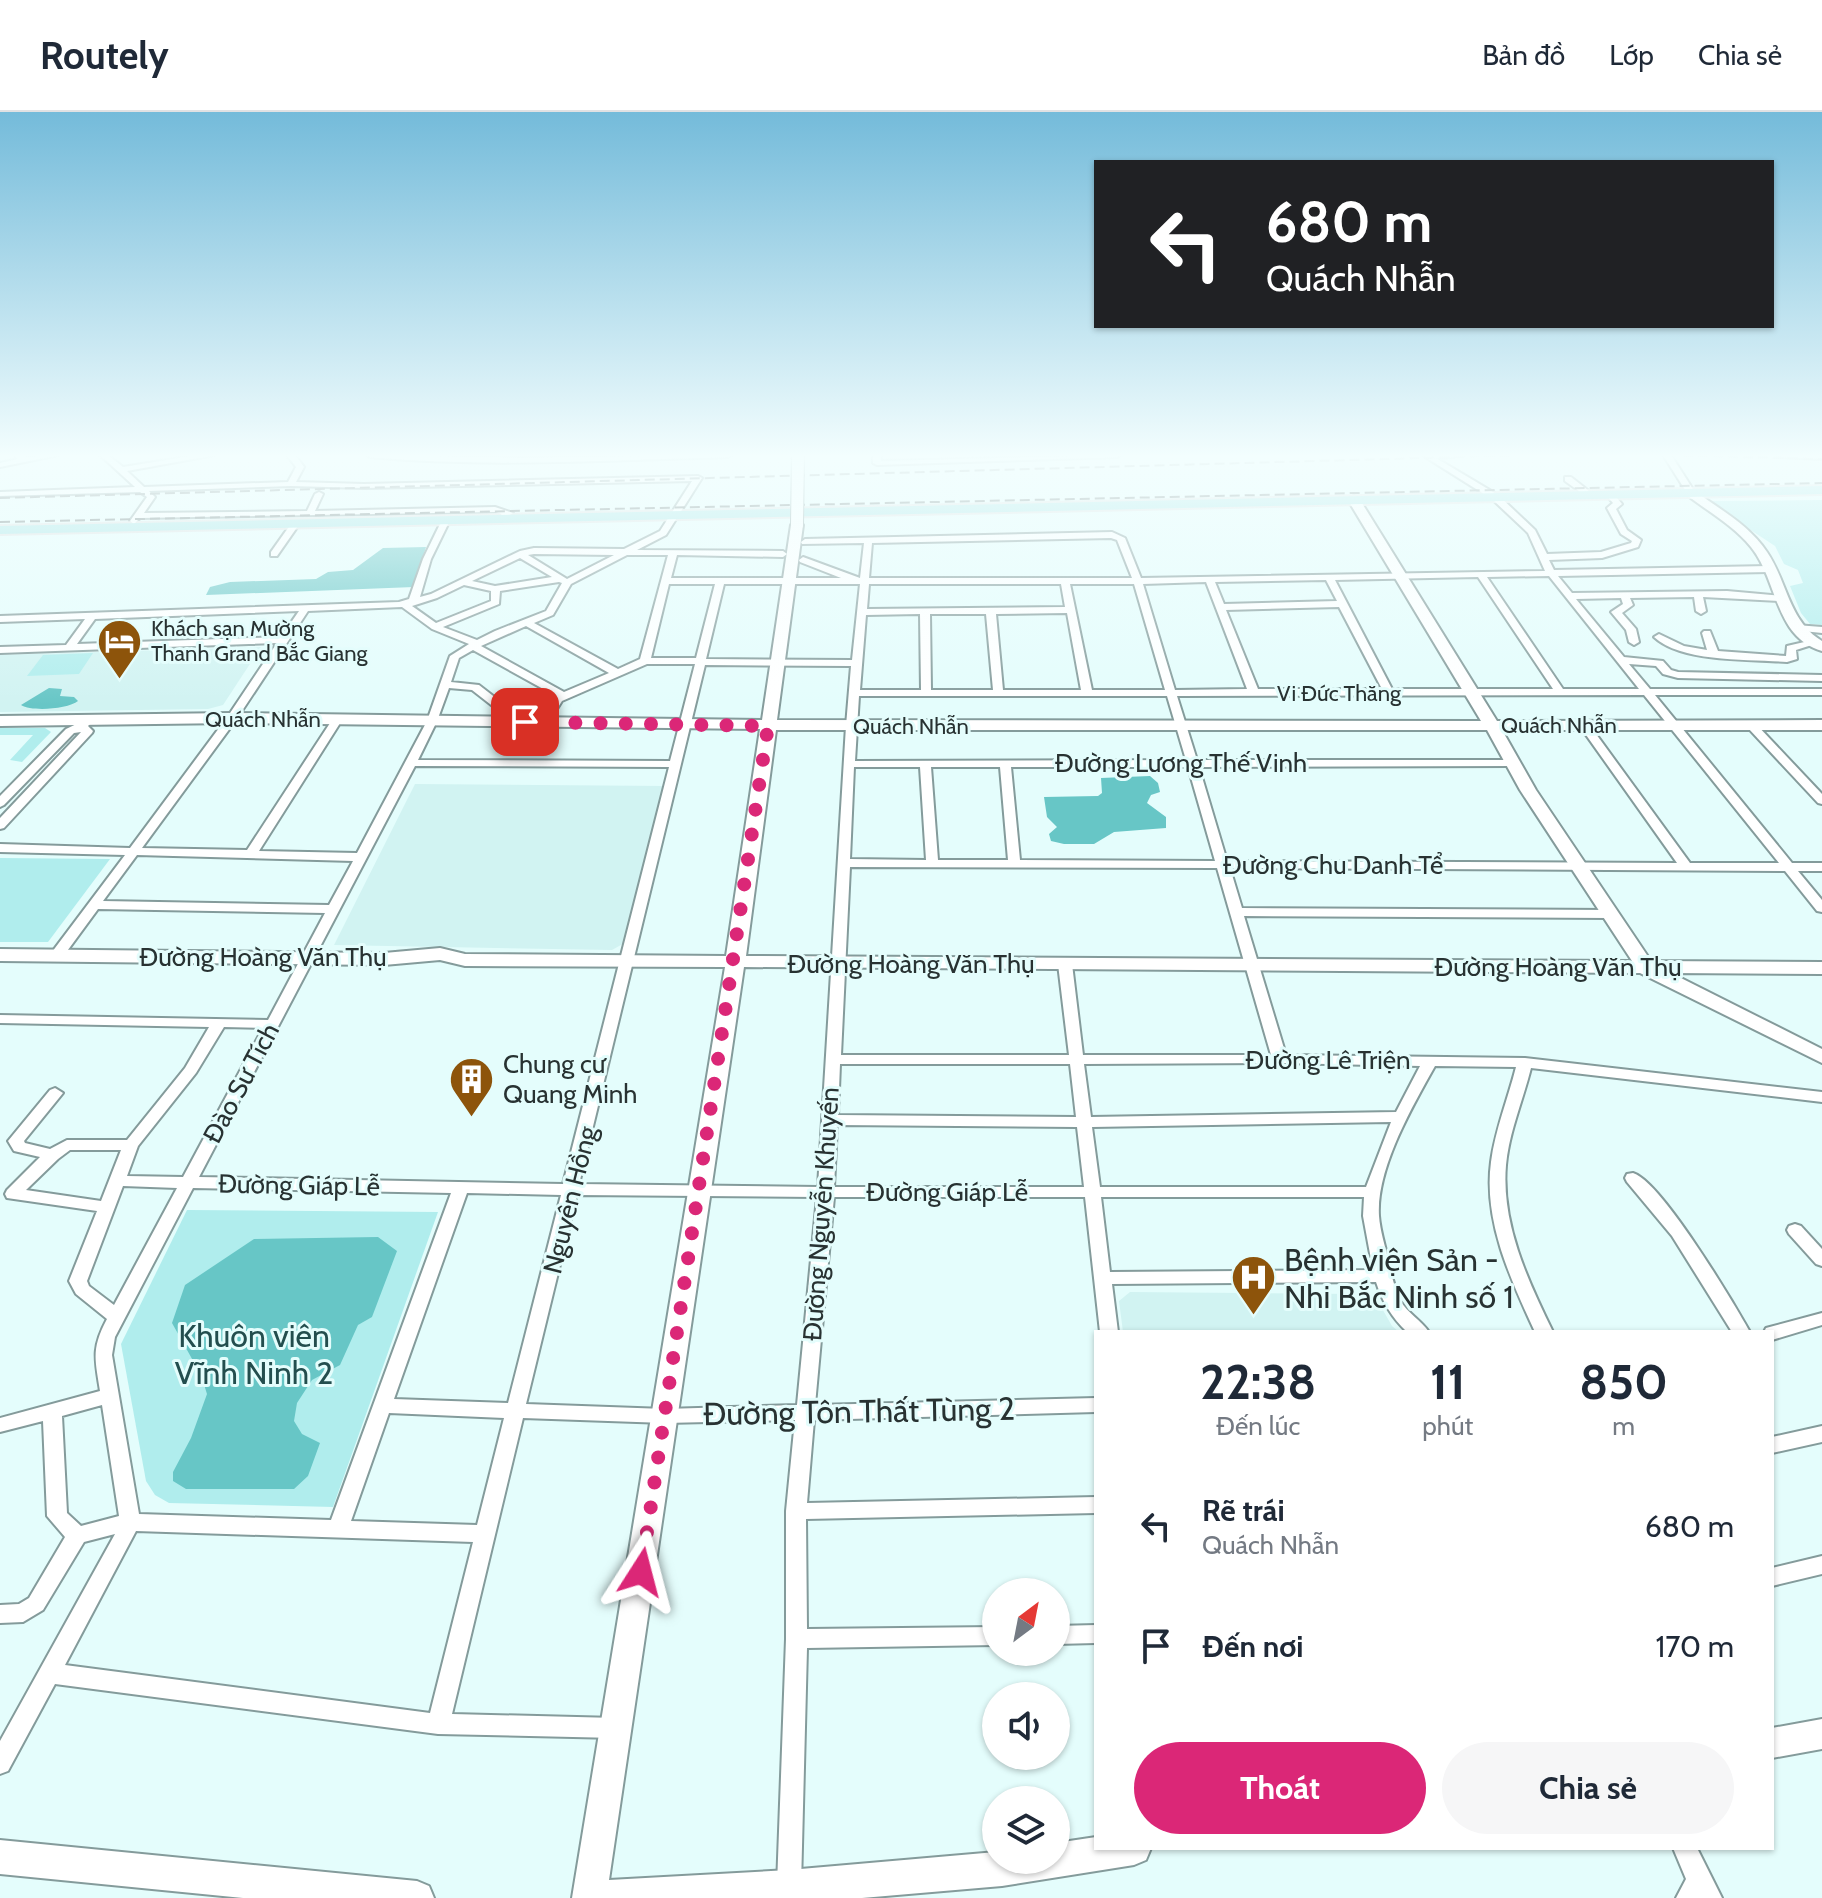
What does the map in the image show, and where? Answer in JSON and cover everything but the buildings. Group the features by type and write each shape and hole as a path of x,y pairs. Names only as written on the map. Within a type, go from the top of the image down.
{"street":[{"path":"274,554 285,538"},
{"path":"409,604 437,538"},
{"path":"463,582 495,589 563,580 653,538"},
{"path":"784,538 781,570 789,583"},
{"path":"795,538 735,963 697,1192 591,1898 789,1887 1002,1869 1121,1850"},
{"path":"789,583 801,570 806,538"},
{"path":"805,542 995,538"},
{"path":"1121,538 1138,581 1280,1059"},
{"path":"1379,538 1513,763 1646,968 1822,1057"},
{"path":"1537,538 1550,571 1569,596 1822,908"},
{"path":"1545,557 1602,555 1635,545 1637,540 1634,538"},
{"path":"1748,538 1765,557 1779,598 1796,628 1818,645"},
{"name":"Đường Nguyễn Khuyến","path":"789,1887 797,1639 796,1511 826,1193 851,726 868,542"},
{"path":"0,619 409,604 520,554 555,550 783,554"},
{"path":"645,661 673,552"},
{"path":"520,554 563,580"},
{"path":"803,560 862,583"},
{"path":"668,581 1138,581 1769,569"},
{"path":"1480,573 1559,691"},
{"path":"1328,576 1389,693"},
{"path":"1209,579 1254,693"},
{"name":"Đào Sư Tích","path":"128,1522 103,1348 117,1317 411,763 432,721 455,656 552,612 563,580"},
{"path":"1065,581 1087,693"},
{"name":"Nguyên Hồng","path":"438,1724 573,1188 698,661 720,582"},
{"path":"435,627 493,605 497,601 495,589"},
{"path":"1569,596 1698,594 1779,598"},
{"path":"1698,594 1701,611"},
{"path":"1624,595 1628,605 1616,612 1631,629 1634,642"},
{"path":"409,604 435,627 475,645 563,696"},
{"path":"1219,607 1342,604"},
{"path":"57,955 232,718 305,609"},
{"path":"861,612 1070,610"},
{"path":"991,611 998,693"},
{"path":"925,612 926,693"},
{"path":"69,648 92,616"},
{"path":"526,622 617,673"},
{"path":"1796,628 1822,630"},
{"path":"1707,633 1713,652"},
{"path":"1659,637 1674,646 1787,659 1793,657 1791,648 1818,645"},
{"path":"0,650 284,640"},
{"path":"1622,660 1659,663 1667,672 1678,675 1822,678"},
{"path":"543,723 552,705 563,696 645,661 856,663"},
{"path":"445,685 475,687 510,714 508,722"},
{"name":"Vi Đức Thăng","path":"856,693 1822,692"},
{"name":"Quách Nhẫn","path":"0,721 85,723 232,718 768,726 1822,725"},
{"path":"251,854 337,720"},
{"path":"0,803 70,731 85,723 88,731 0,825"},
{"path":"1584,725 1685,865"},
{"path":"1752,726 1822,801"},
{"path":"411,763 676,764"},
{"name":"Đường Lương Thế Vinh","path":"850,764 1513,763"},
{"path":"925,764 932,863"},
{"path":"1005,764 1014,863"},
{"path":"0,848 360,857"},
{"name":"Đường Chu Danh Tể","path":"844,863 1822,867"},
{"path":"95,905 332,909"},
{"path":"1236,912 1610,914"},
{"name":"Đường Hoàng Văn Thụ","path":"0,955 384,959 440,954 465,960 627,962 1822,968"},
{"path":"1065,964 1109,1330"},
{"path":"0,1019 274,1024"},
{"path":"117,1317 82,1290 78,1281 131,1145 191,1070 219,1023"},
{"name":"Đường Lê Triện","path":"832,1060 1280,1059 1525,1063 1822,1097"},
{"path":"1418,1330 1401,1316 1384,1276 1371,1215 1372,1192 1400,1117 1430,1061"},
{"path":"1525,1063 1498,1169 1502,1210 1518,1278 1543,1330"},
{"path":"52,1155 20,1147 16,1141 55,1093"},
{"path":"830,1120 1082,1122 1400,1117"},
{"path":"6,1193 52,1155 72,1144 131,1145"},
{"path":"1633,1178 1664,1214 1740,1330"},
{"name":"Đường Giáp Lễ","path":"117,1181 697,1192 1372,1192"},
{"path":"338,1529 461,1187"},
{"path":"6,1193 107,1207"},
{"path":"1795,1230 1822,1260"},
{"path":"1102,1278 1384,1276"},
{"path":"1774,1332 1822,1319"},
{"path":"0,1425 109,1396"},
{"name":"Đường Tôn Thất Tùng 2","path":"382,1406 665,1416 1094,1405"},
{"path":"52,1411 57,1516 77,1535"},
{"path":"1774,1445 1822,1434"},
{"path":"796,1511 1094,1505"},
{"path":"0,1763 126,1533 128,1522"},
{"path":"0,1614 23,1613 36,1604 77,1535 128,1522 486,1534"},
{"path":"1774,1577 1822,1565"},
{"path":"1070,1635 1094,1634"},
{"path":"797,1639 982,1636"},
{"path":"49,1673 438,1724 616,1728"},
{"path":"1774,1743 1822,1734"},
{"path":"1686,1850 1699,1892"},
{"path":"0,1857 228,1890 417,1898"}],"shaded area":[{"path":"426,547 414,587 206,595 210,587 230,582 316,579 328,572 353,570 383,548"},
{"name":"Khách sạn Mường Thanh Grand Bắc Giang","path":"261,647 223,705 208,709 0,712 0,655"},
{"path":"49,688 62,689 60,696 74,697 78,701 50,709 21,705"},
{"path":"1150,776 1158,783 1160,792 1151,795 1147,803 1166,817 1166,828 1114,832 1094,844 1051,841 1049,834 1057,827 1047,817 1044,797 1098,796 1102,793 1101,778"},
{"path":"415,784 666,786 628,941 612,950 334,945"},
{"path":"378,1237 397,1251 372,1317 358,1325 340,1365 312,1380 297,1403 294,1421 302,1434 320,1443 308,1476 294,1489 186,1489 173,1481 173,1472 191,1438 207,1394 201,1375 172,1323 185,1285 254,1239"},
{"name":"Bệnh viện Sản - Nhi Bắc Ninh số 1","path":"1130,1292 1356,1294 1380,1305 1397,1330 1123,1330 1119,1301"}],"green space":[{"path":"1763,538 1822,538 1822,625 1810,624 1801,613 1790,586 1803,583 1798,570 1784,564 1775,546"},
{"path":"93,653 79,674 27,676 43,655"},
{"path":"0,728 45,728 51,732 22,762 10,760 33,735 0,735"},
{"path":"0,858 110,859 48,942 0,942"},
{"name":"Khuôn viên Vĩnh Ninh 2","path":"187,1210 438,1212 333,1507 169,1503 155,1495 146,1481 121,1344"}],"place":[{"name":"Khách sạn Mường Thanh Grand Bắc Giang","path":"120,680"},
{"name":"Chung cư Quang Minh","path":"472,1118"},
{"name":"Bệnh viện Sản - Nhi Bắc Ninh số 1","path":"1253,1316"}],"route":[{"path":"525,722 768,726 735,963 697,1192 641,1572"}]}
